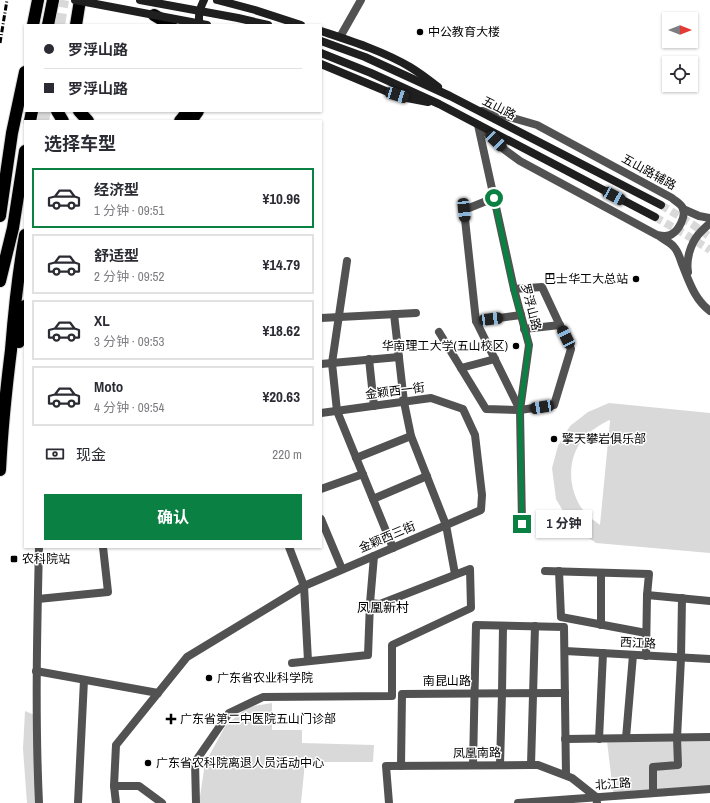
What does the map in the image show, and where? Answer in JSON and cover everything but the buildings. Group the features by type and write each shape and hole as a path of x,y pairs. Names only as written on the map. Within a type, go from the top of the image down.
{"highway":[{"path":"34,24 38,0"},
{"path":"48,24 53,0"},
{"path":"76,24 80,0"},
{"path":"154,15 169,24"},
{"path":"0,216 12,134 24,77"},
{"path":"80,112 87,120"},
{"path":"181,120 187,112"},
{"path":"0,280 13,228 24,157"},
{"path":"0,470 2,434 13,324 24,241"},
{"path":"2,434 24,312"}],"main road":[{"path":"76,0 202,24"},
{"path":"140,0 264,24"},
{"path":"200,24 198,19 204,0"},
{"path":"217,0 255,10 298,24"},
{"path":"322,31 377,51 409,67 424,76 450,96"},
{"name":"五山路","path":"322,41 364,57 450,96 661,205"},
{"name":"五山路","path":"322,53 371,73 439,104 655,217"},
{"path":"322,64 388,92 407,98 439,104"}],"street":[{"path":"340,38 361,0"},
{"name":"五山路辅路","path":"475,109 537,125 672,198 678,202 683,209 699,216 710,218"},
{"path":"478,124 505,150 520,161 668,242 675,248 689,283 697,298 710,311"},
{"name":"罗浮山路","path":"478,124 514,288 529,345 520,410 522,524"},
{"path":"494,198 464,210 476,321 520,410"},
{"path":"657,235 663,236 672,234 681,224 683,209"},
{"path":"689,283 687,266 690,249 698,235 710,223"},
{"path":"346,261 332,363 337,411 392,548"},
{"path":"439,332 486,409 520,410 554,405 571,349 542,287 514,288"},
{"path":"322,318 416,313"},
{"path":"394,314 404,402 411,436 446,525 455,574"},
{"path":"476,321 521,315"},
{"path":"524,329 560,325"},
{"path":"322,364 399,357"},
{"path":"369,359 374,406"},
{"path":"461,368 495,359"},
{"name":"金颖西一街","path":"322,413 431,398 463,409 475,435 482,495 480,510"},
{"path":"356,458 411,436"},
{"path":"322,489 363,474"},
{"path":"373,500 427,476"},
{"name":"金颖西三街","path":"116,803 114,786 116,745 187,657 304,586 480,510"},
{"path":"322,521 342,569"},
{"path":"39,548 36,671 39,803"},
{"path":"38,599 108,592 103,548"},
{"path":"289,548 304,586 308,661"},
{"path":"292,663 368,655 374,556"},
{"path":"196,803 195,762 229,713 263,697 392,696 392,645 470,608 470,569 380,604 370,603"},
{"path":"545,570 649,574 646,595 646,656"},
{"path":"559,571 561,618 646,634"},
{"path":"601,572 601,625"},
{"path":"646,595 710,601"},
{"path":"653,793 653,767 678,765 677,738 682,598"},
{"path":"473,766 476,625 564,627 566,775"},
{"path":"500,765 503,626"},
{"path":"531,765 535,626"},
{"name":"西江路","path":"565,651 710,659"},
{"path":"599,739 603,653"},
{"path":"626,738 633,655"},
{"path":"36,671 158,693"},
{"path":"78,803 84,680"},
{"name":"南昆山路","path":"401,766 402,694 565,693"},
{"path":"566,739 710,737"},
{"name":"凤凰南路","path":"389,803 386,766 538,765 572,778 596,800"},
{"path":"114,786 139,786 162,803"},
{"name":"北江路","path":"519,803 596,800 653,793 710,789"}],"shaded area":[{"path":"609,403 710,413 710,553 596,543 571,525 556,499 552,468 558,446 570,426 588,412","holes":["609,420 600,525 586,514 578,502 574,493 571,474 574,455 578,446 584,438 596,428"]},
{"path":"272,703 272,730 302,730 302,743 374,745 373,762 305,762 301,803 199,803 205,763 226,725 248,707"},
{"path":"25,711 37,716 40,803 27,803 23,749"},
{"path":"710,735 710,793 614,800 607,741"}],"tunnel":[{"path":"59,24 63,0"},
{"path":"43,120 45,112"},
{"path":"661,205 710,237"},
{"path":"655,217 710,250"}],"railway":[{"path":"0,43 7,0"}],"place":[{"name":"中公教育大楼","path":"420,32"},
{"name":"巴士华工大总站","path":"636,279"},
{"name":"华南理工大学(五山校区)","path":"516,346"},
{"name":"擎天攀岩俱乐部","path":"554,439"},
{"name":"农科院站","path":"14,559"},
{"name":"广东省农业科学院","path":"209,678"},
{"name":"广东省第二中医院五山门诊部","path":"171,719"},
{"name":"广东省农科院离退人员活动中心","path":"148,763"}],"district":[{"name":"凤凰新村","path":"383,607"}],"route":[{"path":"494,198 514,291 529,345 520,410 522,524"}]}
